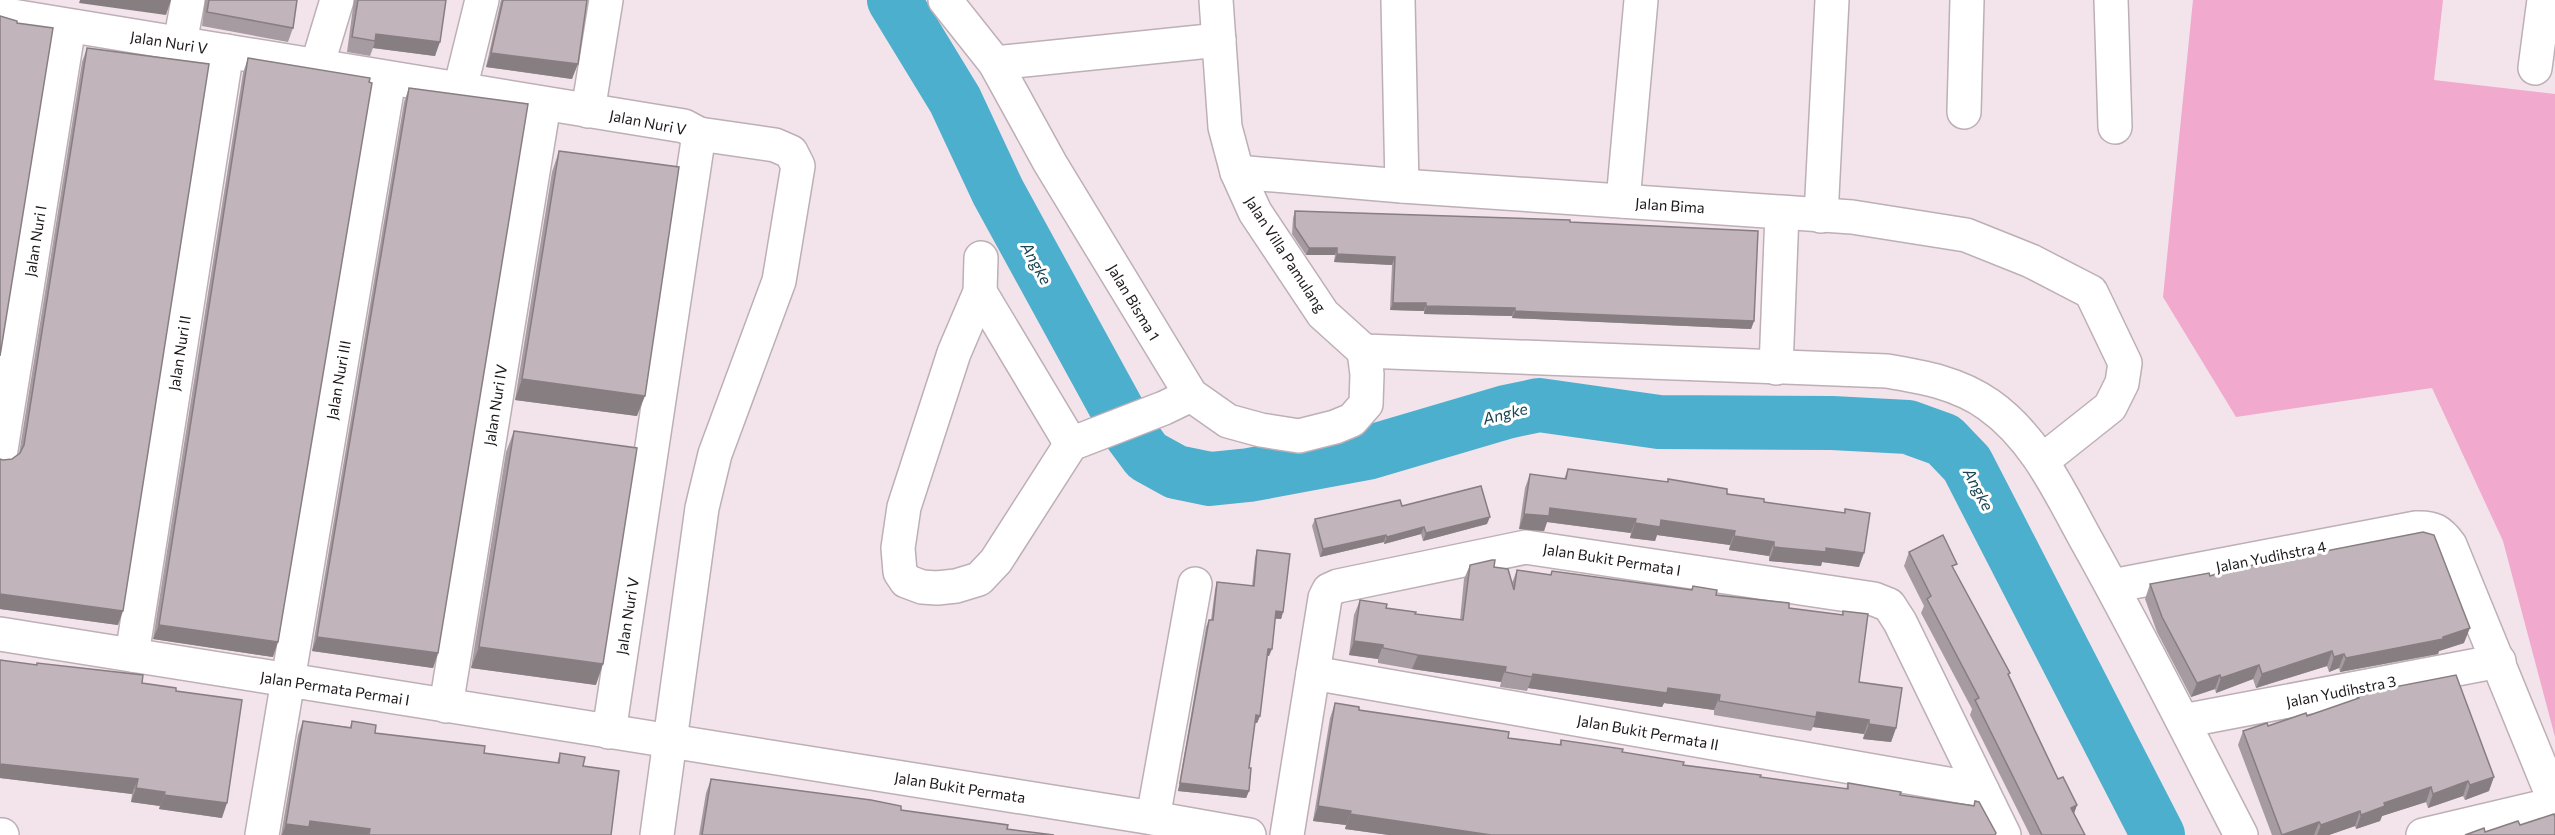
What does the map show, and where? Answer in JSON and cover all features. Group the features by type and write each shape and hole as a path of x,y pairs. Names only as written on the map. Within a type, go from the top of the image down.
{"street":[{"path":"180,44 188,0"},
{"path":"317,66 337,0"},
{"path":"460,89 482,0"},
{"path":"588,111 606,0"},
{"name":"Jalan Bisma 1","path":"945,0 995,63 1178,402 1228,421 1261,430 1299,436 1335,427 1352,420 1366,404 1367,374 1364,351"},
{"name":"Jalan Villa Pamulang","path":"1216,0 1225,127 1237,172 1256,212 1323,314 1364,351"},
{"path":"1398,0 1402,186"},
{"path":"1623,201 1641,0"},
{"path":"1821,216 1832,0"},
{"path":"1964,112 1967,0"},
{"path":"2111,0 2115,127"},
{"path":"2535,68 2544,0"},
{"name":"Jalan Nuri V","path":"0,14 56,16 180,44 684,126 699,134 609,732"},
{"name":"Jalan Nuri I","path":"0,456 56,16"},
{"path":"995,63 1219,40"},
{"name":"Jalan Nuri II","path":"132,655 227,51"},
{"name":"Jalan Nuri III","path":"262,835 388,79"},
{"name":"Jalan Nuri IV","path":"446,706 544,105"},
{"path":"657,835 702,508 714,454 779,281 798,166 791,152 775,145 699,134"},
{"name":"Jalan Bima","path":"1237,172 1402,186 1852,217 1966,235 2031,261 2091,292 2125,363 2122,383 2110,407 2042,461"},
{"path":"1776,368 1782,213"},
{"path":"981,258 980,292 954,353 904,507 898,548 900,572 906,581 922,587 937,588 956,586 979,579 996,561 1084,438 1178,402"},
{"path":"980,292 1084,438"},
{"path":"1364,351 1887,371 1947,383 1969,392 2008,420 2042,461 2112,586 2241,835"},
{"name":"Jalan Yudihstra 4","path":"2112,586 2416,528 2430,528 2440,532 2450,545 2499,661"},
{"name":"Jalan Bukit Permata I","path":"1287,835 1325,598 1329,590 1338,586 1514,548 1541,548 1874,599 1889,605 1900,622 2004,835"},
{"path":"1153,818 1195,585"},
{"name":"Jalan Permata Permai I","path":"0,634 671,741"},
{"path":"2423,835 2555,803 2499,661"},
{"name":"Jalan Yudihstra 3","path":"2183,721 2499,661"},
{"name":"Jalan Bukit Permata II","path":"1314,673 1982,790"},
{"name":"Jalan Bukit Permata","path":"671,741 1249,835"}],"shaded area":[{"path":"2193,0 2443,0 2434,80 2555,94 2555,737 2503,541 2432,388 2236,417 2163,297"}],"building":[{"path":"209,0 297,0 293,28 207,12"},
{"path":"358,0 446,0 440,42 376,34 375,41 352,37"},
{"path":"503,0 587,0 578,64 491,53"},
{"path":"0,16 17,21 17,23 53,28 0,356"},
{"path":"87,48 209,64 123,611 0,594 0,459 12,459 20,453 24,445"},
{"path":"248,58 370,78 369,82 372,83 278,642 159,625"},
{"path":"409,88 528,104 438,653 317,637"},
{"path":"559,151 679,167 645,396 522,379"},
{"path":"1295,211 1570,220 1570,222 1758,231 1754,321 1515,311 1515,308 1393,303 1395,257 1337,254 1337,248 1309,248 1295,227"},
{"path":"514,431 637,448 603,664 479,647"},
{"path":"1568,469 1668,482 1668,479 1727,489 1727,494 1764,499 1764,502 1845,513 1845,509 1870,513 1864,553 1826,548 1826,552 1774,547 1774,542 1734,536 1735,531 1661,520 1660,527 1635,523 1636,519 1550,508 1549,516 1524,514 1530,474 1566,479"},
{"path":"1481,486 1490,517 1426,533 1424,527 1387,537 1386,535 1323,549 1315,519 1400,500 1402,506"},
{"path":"2423,532 2434,535 2470,628 2443,637 2443,639 2346,658 2344,654 2334,657 2332,651 2262,674 2259,665 2221,678 2220,675 2197,683 2162,617 2150,584 2209,573 2210,576 2228,570"},
{"path":"1943,535 1957,564 1952,566 2010,673 2008,674 2058,779 2063,777 2077,805 2071,808 2085,835 2042,835 1975,700 1979,698 1927,599 1931,596 1909,552"},
{"path":"1257,550 1290,554 1283,612 1276,611 1272,649 1268,649 1260,716 1256,715 1249,768 1251,768 1249,791 1180,783 1209,620 1213,620 1217,582 1254,586"},
{"path":"1495,560 1494,567 1508,569 1514,590 1517,570 1551,575 1552,571 1692,590 1693,586 1717,590 1716,595 1789,603 1789,608 1843,615 1843,611 1868,614 1859,682 1902,688 1896,728 1869,724 1869,720 1817,712 1816,717 1719,701 1720,695 1668,688 1667,693 1533,674 1532,677 1505,672 1506,667 1418,655 1383,648 1383,645 1354,641 1360,600 1387,604 1386,608 1416,612 1415,614 1463,620 1470,565"},
{"path":"0,660 143,675 142,683 176,688 176,691 242,700 227,803 164,795 165,792 136,788 138,779 0,764"},
{"path":"2456,675 2494,777 2470,785 2468,781 2433,794 2431,787 2384,803 2385,806 2361,815 2360,811 2321,825 2319,822 2282,835 2243,731 2267,723 2268,726 2306,713 2307,716 2359,698 2358,694"},
{"path":"1335,703 1359,707 1359,710 1509,732 1508,738 1561,745 1561,740 1623,749 1622,752 1684,762 1683,765 1761,775 1760,777 1848,789 1848,783 1901,792 1900,795 1974,806 1975,801 1979,802 1996,833 1995,835 1491,835 1350,814 1351,811 1318,806"},
{"path":"303,721 351,728 352,721 376,725 375,733 485,746 484,753 559,763 560,753 585,757 583,766 619,771 611,835 369,835 370,829 310,821 309,827 286,824"},
{"path":"711,779 871,800 901,806 901,810 1008,825 1007,829 1054,835 702,835"},
{"path":"2554,814 2555,835 2465,835 2484,828 2485,832 2518,821 2520,825"}],"waterway":[{"name":"Angke","path":"894,0 955,100 998,192 1130,433 1147,456 1176,472 1210,479 1249,475 1367,453 1506,412 1539,405 1659,422 1832,423 1908,427 1944,440 1967,464 2158,835"}]}
